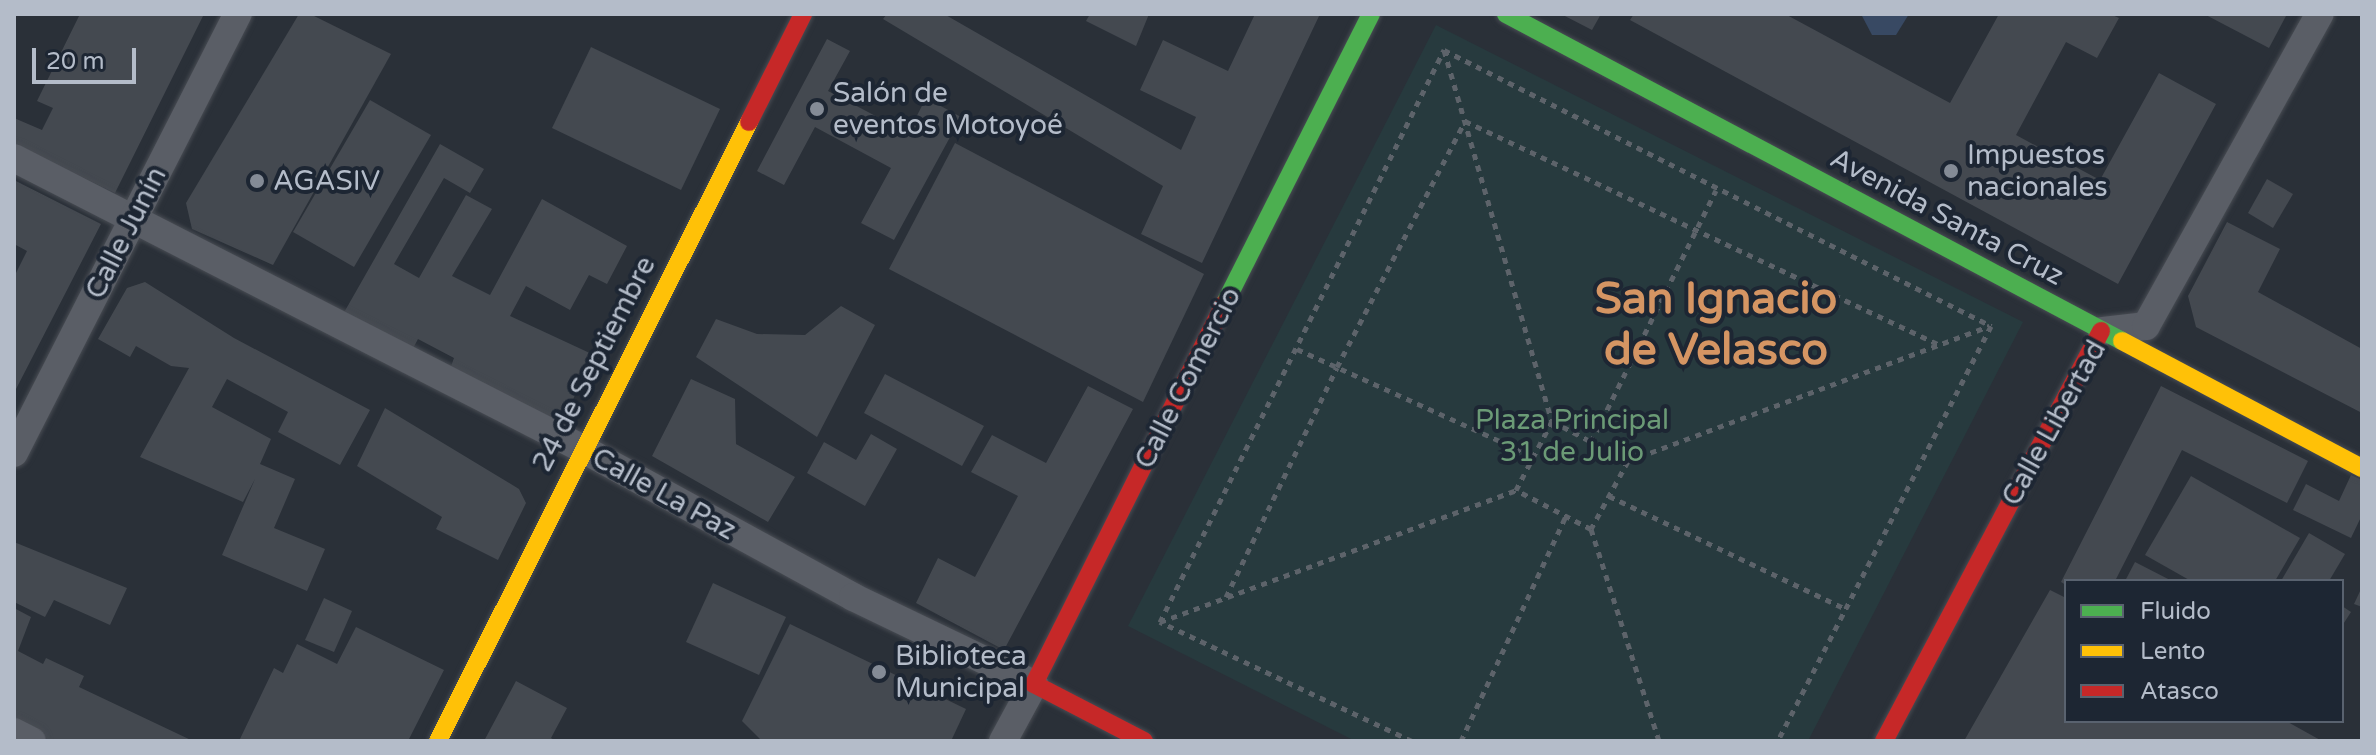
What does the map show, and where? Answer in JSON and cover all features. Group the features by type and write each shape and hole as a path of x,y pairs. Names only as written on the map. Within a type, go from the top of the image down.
{"main road":[{"name":"24 de Septiembre","path":"438,741 581,448 803,14"},
{"name":"Calle Comercio","path":"1034,684 1371,14"},
{"name":"Avenida Santa Cruz","path":"1506,14 2362,468"},
{"name":"Calle Libertad","path":"1884,741 2101,331"},
{"name":"Calle La Paz","path":"1034,684 1144,741"}],"street":[{"name":"Calle Junín","path":"14,453 238,14"},
{"name":"Calle Libertad","path":"2101,331 2146,326 2320,14"},
{"name":"Calle La Paz","path":"14,158 581,448 853,597 1034,684"},
{"name":"Calle Comercio","path":"1003,741 1034,684"},
{"path":"14,732 32,741"}],"path":[{"path":"1160,622 1516,490 1552,421 1444,50"},
{"path":"1444,50 1716,190 1991,326"},
{"path":"1160,622 1444,50"},
{"path":"1465,121 1940,345"},
{"path":"1226,597 1337,367 1465,121"},
{"path":"1591,442 1716,190"},
{"path":"1591,529 1628,461 1991,326"},
{"path":"1778,741 1991,326"},
{"path":"1297,349 1533,456"},
{"path":"1552,421 1628,461"},
{"path":"1516,490 1591,529 1659,741"},
{"path":"1609,496 1846,609"},
{"path":"1461,741 1566,516"},
{"path":"1160,622 1412,741"}],"green space":[{"name":"Plaza Principal 31 de Julio","path":"1436,25 2023,322 1808,741 1355,741 1128,626"}],"water":[{"path":"1861,14 1909,14 1896,35 1872,35"}],"building":[{"path":"80,14 204,14 115,193 14,144 14,118 42,130 53,108 37,101"},
{"path":"299,14 310,14 391,54 273,265 192,229 186,203"},
{"path":"887,14 944,14 1181,150 1196,117 1140,90 1163,40 1228,71 1255,14 1320,14 1202,263 1141,234 1163,186 883,19"},
{"path":"1090,14 1149,14 1136,46 1086,21"},
{"path":"1561,14 1601,14 1592,30"},
{"path":"1634,14 1785,14 1950,103 1999,14 2110,14 2119,18 2097,58 2066,42 2016,135 2100,180 2159,73 2216,104 2118,284 1630,20"},
{"path":"2204,14 2287,14 2269,48"},
{"path":"827,39 850,51 828,91 908,133 926,98 961,117 894,240 861,223 891,168 815,127 784,185 757,171"},
{"path":"591,47 720,109 681,190 552,128"},
{"path":"370,100 431,135 354,267 293,232"},
{"path":"955,143 1204,274 1143,402 889,269"},
{"path":"440,144 484,169 470,193 444,178 394,264 419,278 466,195 492,209 452,276 490,295 542,199 627,246 607,284 589,275 570,310 526,286 510,316 594,355 566,414 551,422 450,369 454,358 418,339 410,354 342,316"},
{"path":"2267,179 2293,194 2273,228 2248,213"},
{"path":"14,180 101,224 14,393 14,277 27,251 14,244"},
{"path":"2227,222 2280,249 2258,292 2362,349 2362,413 2196,327 2188,296"},
{"path":"145,282 234,338 370,410 340,465 278,432 288,412 227,379 212,407 271,439 260,464 295,479 274,528 325,549 307,591 222,555 255,479 243,502 140,457 189,368 171,366 136,346 130,357 98,339 127,288"},
{"path":"841,306 875,325 817,437 696,357 716,319 757,334 805,335"},
{"path":"885,374 984,426 962,466 864,413"},
{"path":"691,379 735,399 736,444 795,477 768,522 652,456"},
{"path":"1088,386 1133,409 1004,650 916,603 938,558 975,577 1018,496 971,472 992,435 1046,463"},
{"path":"2161,386 2308,461 2287,503 2182,450 2116,579 2064,579 2064,584 2061,582"},
{"path":"385,408 519,489 526,503 498,560 436,529 442,517 357,466"},
{"path":"871,434 897,449 865,506 807,473 824,442 856,460"},
{"path":"2351,475 2362,480 2362,515 2351,538 2293,510 2306,484 2339,501"},
{"path":"2191,476 2300,538 2276,579 2187,579 2145,555"},
{"path":"2309,533 2345,554 2330,579 2282,579"},
{"path":"14,542 127,588 110,625 54,600 45,617 14,602"},
{"path":"2135,562 2168,579 2126,579"},
{"path":"713,583 786,617 759,675 686,642"},
{"path":"2362,587 2362,607 2354,604"},
{"path":"2050,590 2064,597 2064,723 2290,723 2322,741 1964,741"},
{"path":"324,598 352,611 334,652 305,640"},
{"path":"2344,607 2351,612 2344,623"},
{"path":"14,608 31,617 18,651 43,664 46,658 84,676 79,687 193,741 51,741 14,723"},
{"path":"790,624 966,709 951,741 762,741 742,721"},
{"path":"356,627 444,670 408,741 239,741 274,668 283,673 297,644 337,664"},
{"path":"516,681 567,708 551,738 556,741 484,741"}],"traffic: fast":[{"path":"1225,303 1371,14"},
{"path":"1506,14 2122,341"}],"traffic: slow":[{"path":"438,741 749,122"},
{"path":"2122,341 2362,468"}],"traffic: jam":[{"path":"749,122 803,14"},
{"path":"1144,741 1034,684 1225,303"},
{"path":"1884,741 2101,331"}],"place":[{"name":"Salón de eventos Motoyoé","path":"817,109"},
{"name":"Impuestos nacionales","path":"1951,171"},
{"name":"AGASIV","path":"257,181"},
{"name":"Biblioteca Municipal","path":"879,672"}],"district":[{"name":"San Ignacio de Velasco","path":"1716,326"}]}
